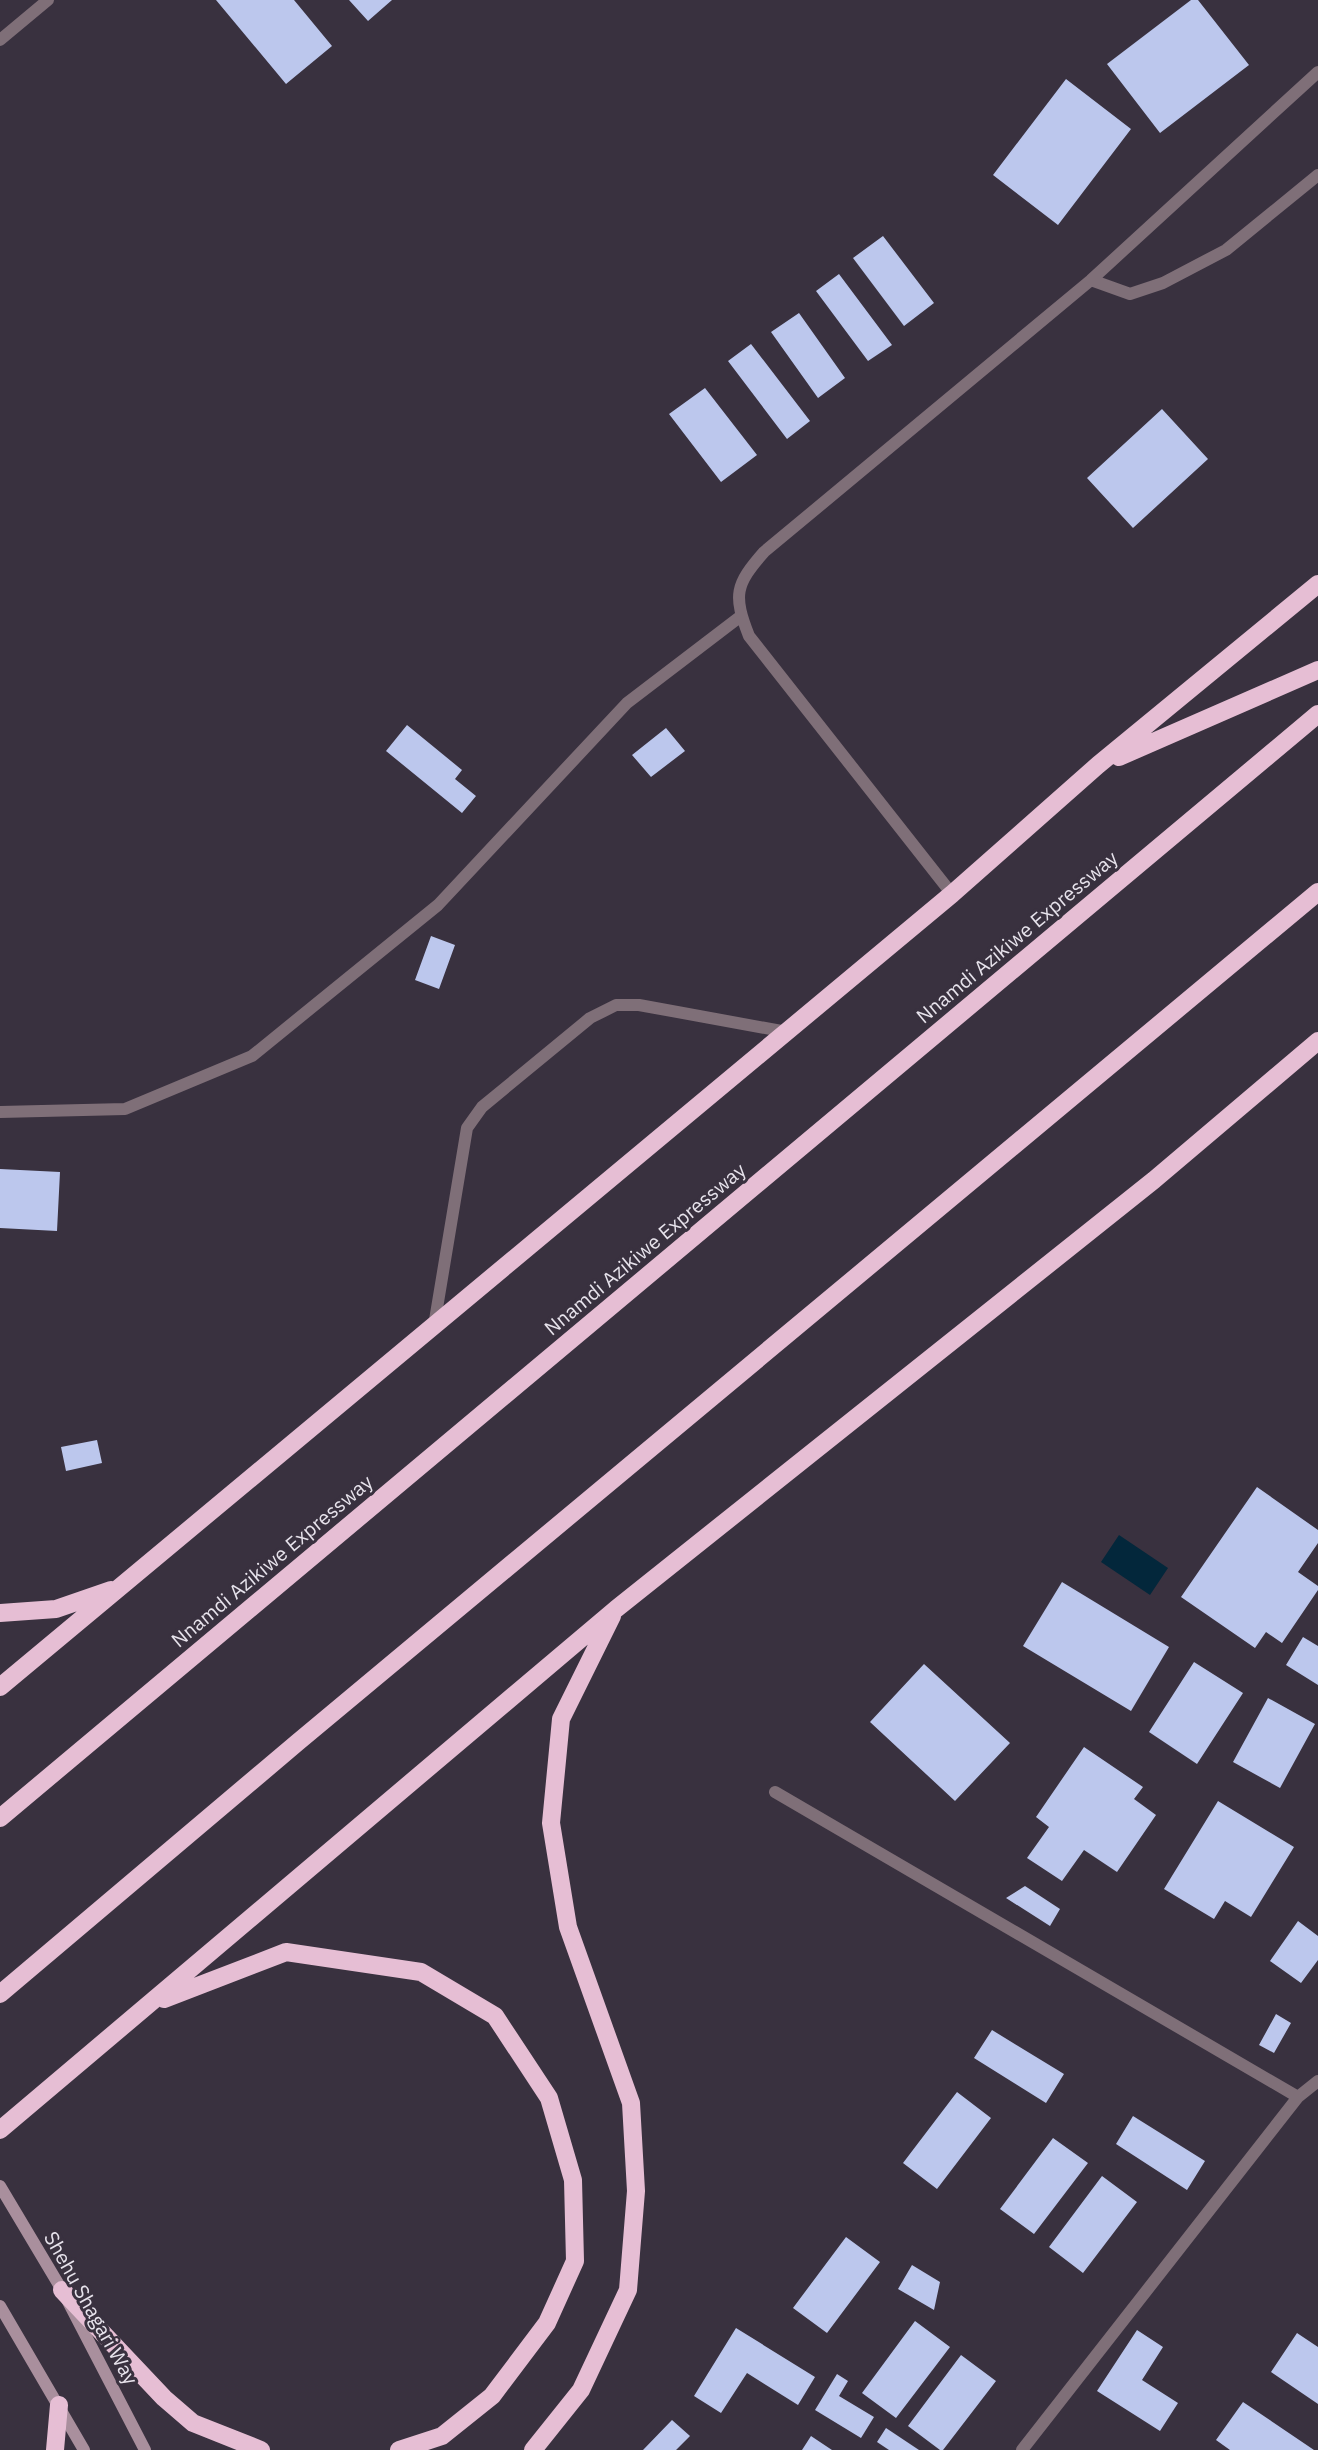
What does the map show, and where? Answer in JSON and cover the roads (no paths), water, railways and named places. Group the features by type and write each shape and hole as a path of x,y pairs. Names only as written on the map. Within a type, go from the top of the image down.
{"highway":[{"path":"0,1687 952,894 1098,765 1318,585"},
{"path":"1098,765 1318,670"},
{"name":"Nnamdi Azikiwe Expressway","path":"0,1818 1318,714"},
{"path":"0,1994 325,1719 1318,892"},
{"path":"0,2130 616,1609 1154,1180 1318,1041"},
{"path":"0,1613 56,1609 124,1585"},
{"path":"533,2450 581,2390 628,2290 636,2191 631,2103 568,1927 551,1823 561,1719 616,1609"},
{"path":"151,2004 286,1952 421,1972 495,2016 549,2098 573,2180 575,2261 547,2323 492,2396 442,2436 399,2450"},
{"path":"63,2290 164,2397 194,2422 261,2450"},
{"path":"55,2450 59,2405"}],"main road":[{"name":"Shehu Shagari Way","path":"2,2189 63,2290 145,2450"},
{"path":"0,2306 84,2450"}],"street":[{"path":"0,40 48,0"},
{"path":"952,894 748,636 741,616 738,591 748,570 764,552 1091,280 1318,72"},
{"path":"1091,280 1130,294 1163,283 1226,250 1318,175"},
{"path":"0,1112 124,1108 252,1056 438,905 627,703 741,616"},
{"path":"434,1326 467,1128 482,1107 590,1018 616,1005 639,1005 787,1032"},
{"path":"775,1792 1298,2097"},
{"path":"1022,2450 1298,2097 1318,2081"}],"water":[{"path":"1119,1535 1168,1568 1150,1595 1101,1562"}]}
